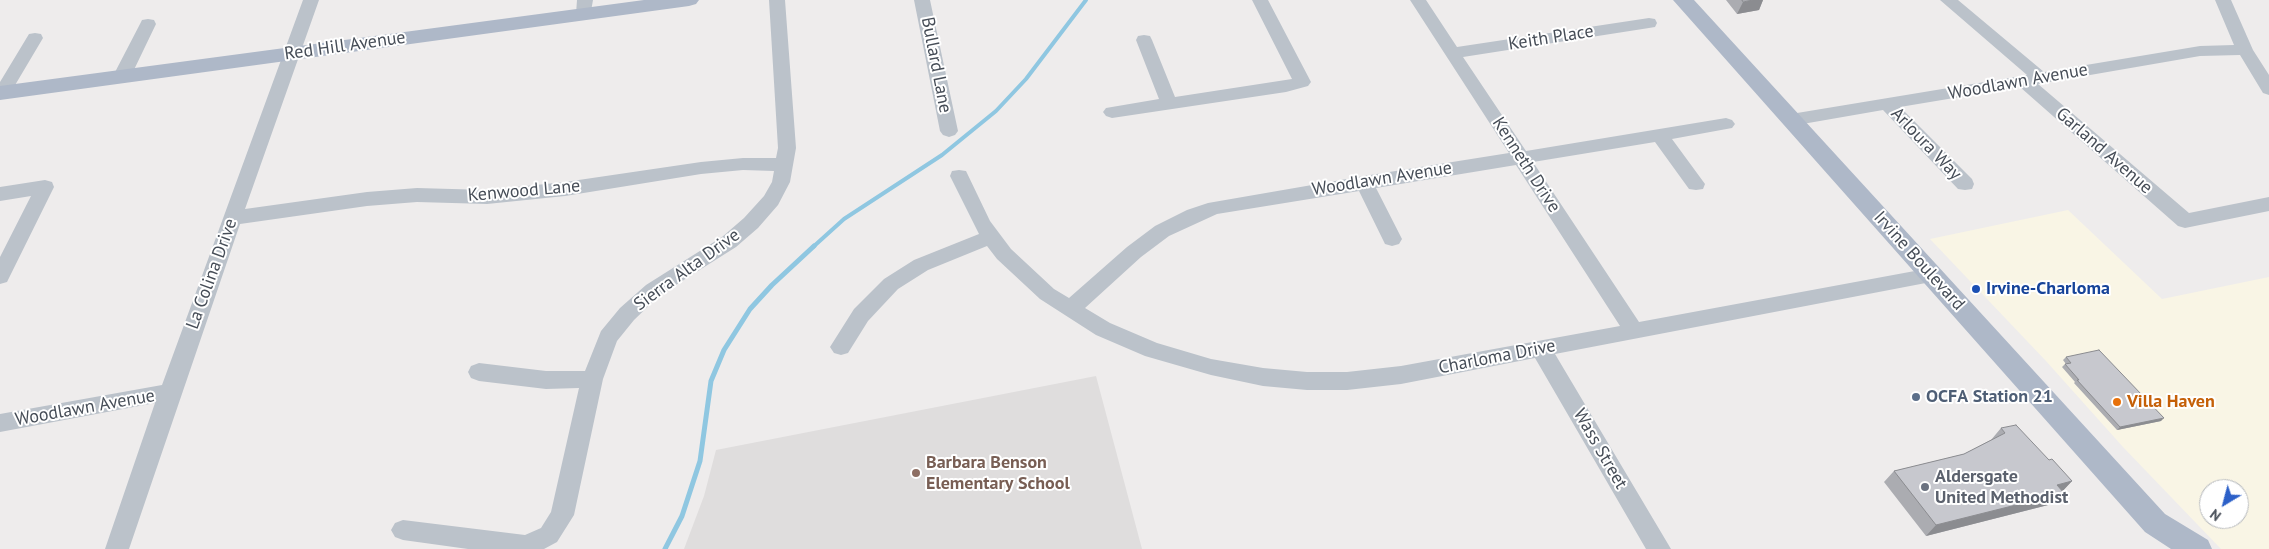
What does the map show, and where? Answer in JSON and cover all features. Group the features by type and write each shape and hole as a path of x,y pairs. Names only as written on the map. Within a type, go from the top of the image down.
{"main road":[{"name":"Red Hill Avenue","path":"1,93 293,53 585,7 689,0"},
{"name":"Irvine Boulevard","path":"1683,0 1931,275 2160,536 2197,549"}],"street":[{"name":"La Colina Drive","path":"117,549 170,392 311,0"},
{"name":"Sierra Alta Drive","path":"403,530 527,546 549,535 562,515 592,378 608,337 626,314 653,290 729,242 751,223 771,200 781,182 787,148 777,0"},
{"name":"Bullard Lane","path":"922,0 949,131"},
{"path":"1112,112 1302,82 1260,0"},
{"name":"Kenneth Drive","path":"1418,0 1634,331"},
{"name":"Garland Avenue","path":"1948,0 2185,221 2269,204"},
{"path":"2223,0 2245,50 2269,89"},
{"name":"Keith Place","path":"1452,53 1650,23"},
{"path":"122,76 148,24"},
{"path":"1,93 35,38"},
{"path":"1144,40 1169,103"},
{"name":"Woodlawn Avenue","path":"1791,120 2200,51 2245,50"},
{"name":"Arloura Way","path":"1887,104 1964,184"},
{"name":"Woodlawn Avenue","path":"1070,309 1134,252 1162,231 1194,215 1237,203 1726,124"},
{"path":"1660,135 1696,184"},
{"name":"Kenwood Lane","path":"232,218 366,199 417,196 487,197 566,189 701,168 742,164 785,165"},
{"path":"959,176 971,205 990,237 1027,277 1070,309"},
{"path":"1364,182 1392,239"},
{"path":"0,194 45,187 0,277"},
{"path":"841,347 860,315 891,284 921,265 990,237"},
{"name":"Charloma Drive","path":"1070,309 1128,341 1190,362 1247,374 1307,381 1347,381 1402,375 1931,275"},
{"name":"Wass Street","path":"1541,349 1659,549"},
{"path":"479,372 546,380 592,378"},
{"name":"Woodlawn Avenue","path":"0,423 170,392"}],"shaded area":[{"path":"2068,210 2162,299 2269,277 2269,549 2221,549 2202,529 2249,529 2249,479 2199,479 2199,526 2123,447 2046,361 1930,239"},
{"name":"Barbara Benson Elementary School","path":"1096,376 1142,549 684,549 704,496 716,450"}],"building":[{"name":"Villa Haven","path":"2099,350 2164,418 2120,427 2065,364 2071,363 2066,357"},
{"name":"Aldersgate United Methodist","path":"2016,425 2072,481 2057,485 2064,493 1936,525 1894,471 1964,454 2005,433 2001,428"}],"waterway":[{"path":"813,247 844,219 942,155 996,111 1026,79 1086,0"},
{"path":"665,549 682,516 700,461 711,381 724,350 750,309 772,285 814,246"}],"place":[{"name":"Irvine-Charloma","path":"1976,289"},
{"name":"OCFA Station 21","path":"1916,397"},
{"name":"Villa Haven","path":"2117,402"},
{"name":"Barbara Benson Elementary School","path":"916,473"},
{"name":"Aldersgate United Methodist","path":"1925,487"}]}
